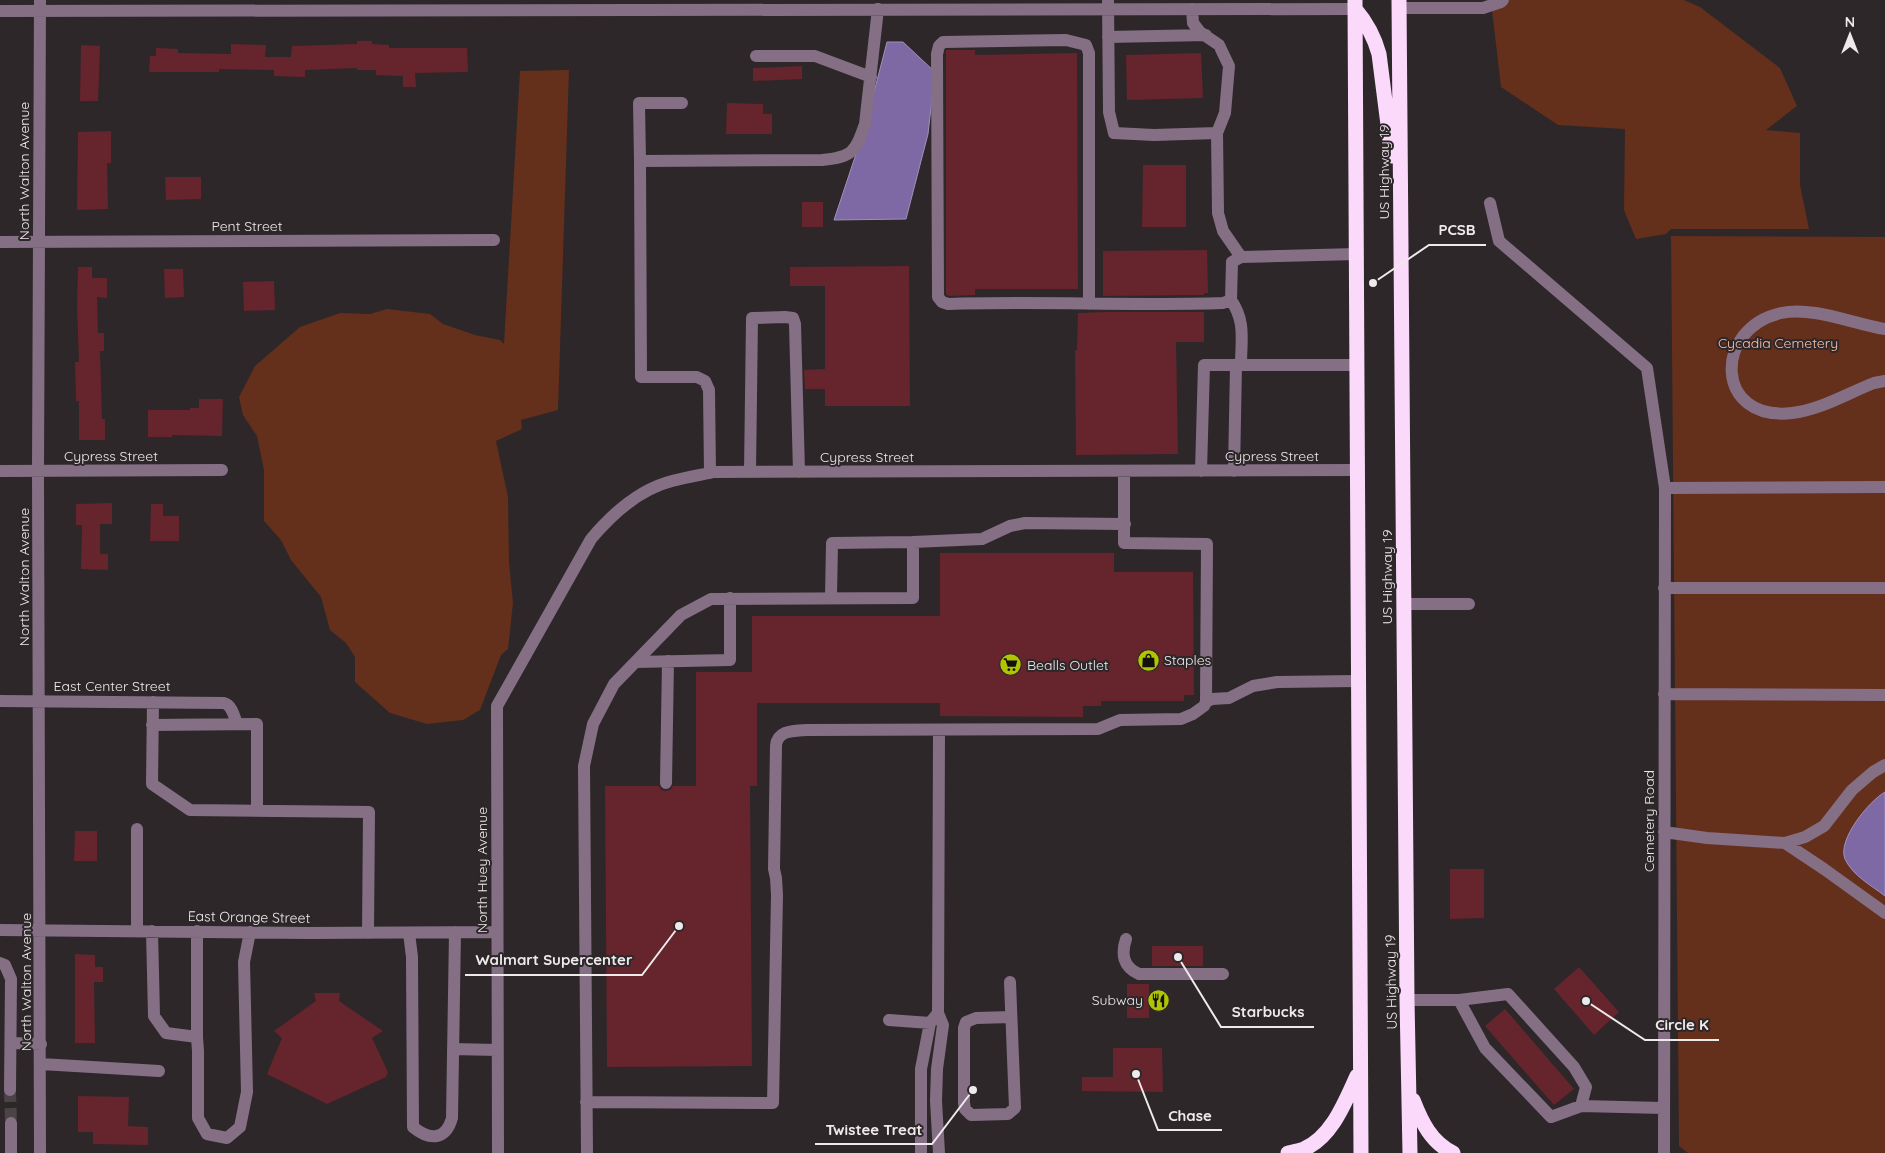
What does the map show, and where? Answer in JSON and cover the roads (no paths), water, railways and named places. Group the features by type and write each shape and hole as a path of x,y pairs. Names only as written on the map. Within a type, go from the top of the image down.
{"highway":[{"name":"US Highway 19","path":"1395,3 1400,212 1410,1153"},
{"name":"US Highway 19","path":"1355,4 1359,1073 1361,1153"},
{"path":"1355,4 1368,24 1379,54 1400,212"},
{"path":"1288,1153 1304,1149 1322,1137 1338,1117 1359,1073"},
{"path":"1409,1090 1422,1124 1440,1146 1453,1153"}],"street":[{"path":"1395,3 1483,8 1503,0"},
{"path":"0,11 40,5 552,5 878,9 1108,5 1192,9 1355,4"},
{"name":"North Walton Avenue","path":"40,5 38,472 40,1153"},
{"path":"1108,5 1109,112 1114,132 1154,135 1217,133"},
{"path":"640,161 822,160 841,158 852,152 865,124 878,9"},
{"path":"1192,9 1193,22 1218,45 1229,66 1225,113 1217,133 1218,213 1223,231 1241,257"},
{"path":"1108,37 1206,35"},
{"path":"1089,304 1089,53 1086,45 1066,40 943,42 939,46 937,54 938,297 942,302 948,304 1005,302 1089,304 1163,305 1223,303 1231,300"},
{"path":"756,56 815,56 871,77"},
{"path":"682,103 639,103 641,377 697,377 705,381 709,390 710,473"},
{"name":"Cemetery Road","path":"1490,203 1499,241 1647,368 1665,488 1660,596 1664,694 1664,1153"},
{"name":"Pent Street","path":"0,242 494,240"},
{"path":"1234,471 1238,365 1242,327 1239,312 1231,300 1232,262 1241,257 1356,254"},
{"path":"1885,329 1813,313 1789,312 1765,318 1750,327 1740,340 1735,353 1731,379 1741,397 1751,406 1764,412 1778,413 1792,413 1808,409 1874,383 1885,381"},
{"path":"750,472 752,318 785,317 793,318 795,324 799,472"},
{"path":"1201,471 1204,366 1356,365"},
{"name":"Cypress Street","path":"0,472 222,470"},
{"name":"Cypress Street","path":"497,706 591,539 603,524 631,500 663,484 710,473 750,472 1357,470"},
{"path":"1124,472 1124,543 1207,544 1206,702"},
{"path":"1665,488 1885,487"},
{"path":"831,597 832,543 982,539 1010,526 1025,522 1125,524"},
{"path":"587,1153 584,766 593,724 614,684 681,615 711,599 913,598 912,542"},
{"path":"1660,596 1885,588"},
{"path":"636,662 730,660 730,598"},
{"path":"1404,604 1469,604"},
{"path":"666,783 668,661"},
{"path":"586,1102 773,1103 777,895 774,869 776,740 782,734 790,731 1098,729 1120,720 1181,719 1193,714 1212,699 1230,698 1253,686 1277,682 1357,681"},
{"path":"1664,694 1885,695"},
{"name":"East Center Street","path":"0,701 224,703 228,704 232,709 237,724"},
{"path":"153,702 152,784 190,810 369,812 368,933"},
{"name":"North Huey Avenue","path":"497,706 498,1153"},
{"path":"152,725 257,724 257,810"},
{"path":"921,1153 921,1069 934,1018 939,730"},
{"path":"1664,832 1707,838 1785,844 1805,837 1824,826 1857,785 1885,765"},
{"path":"137,829 137,931"},
{"path":"1785,844 1824,869 1885,914"},
{"name":"East Orange Street","path":"0,930 368,933 497,932"},
{"path":"152,931 154,1016 166,1033 197,1038"},
{"path":"197,932 198,1118 207,1134 227,1138 240,1128 247,1092 244,962 250,932"},
{"path":"409,932 412,956 413,1127 425,1135 437,1136 444,1134 449,1128 452,1118 455,932"},
{"path":"1126,939 1124,947 1125,963 1139,974 1222,974"},
{"path":"0,963 5,965 11,979 10,1090"},
{"path":"1010,982 1015,1108 1008,1114 971,1115 967,1112 964,1104 964,1028 966,1022 976,1018 1011,1018"},
{"path":"1407,1000 1459,1000 1508,994 1574,1067 1586,1087 1581,1106"},
{"path":"1459,1000 1485,1048 1551,1117 1581,1106 1664,1108"},
{"path":"889,1020 934,1018 943,1025 937,1069 936,1101 939,1153"},
{"path":"11,1043 41,1044"},
{"path":"453,1049 497,1050"},
{"path":"41,1064 159,1071"},
{"path":"11,1123 11,1153"}],"tunnel":[{"path":"10,1090 11,1123"}],"place":[{"name":"PCSB","path":"1373,283"},
{"name":"Staples","path":"1148,660"},
{"name":"Bealls Outlet","path":"1011,665"},
{"name":"Walmart Supercenter","path":"679,926"},
{"name":"Starbucks","path":"1178,957"},
{"name":"Subway","path":"1159,1000"},
{"name":"Circle K","path":"1586,1001"},
{"name":"Chase","path":"1136,1074"},
{"name":"Twistee Treat","path":"973,1090"}],"park label":[{"name":"Cycadia Cemetery","path":"1778,343"}]}
